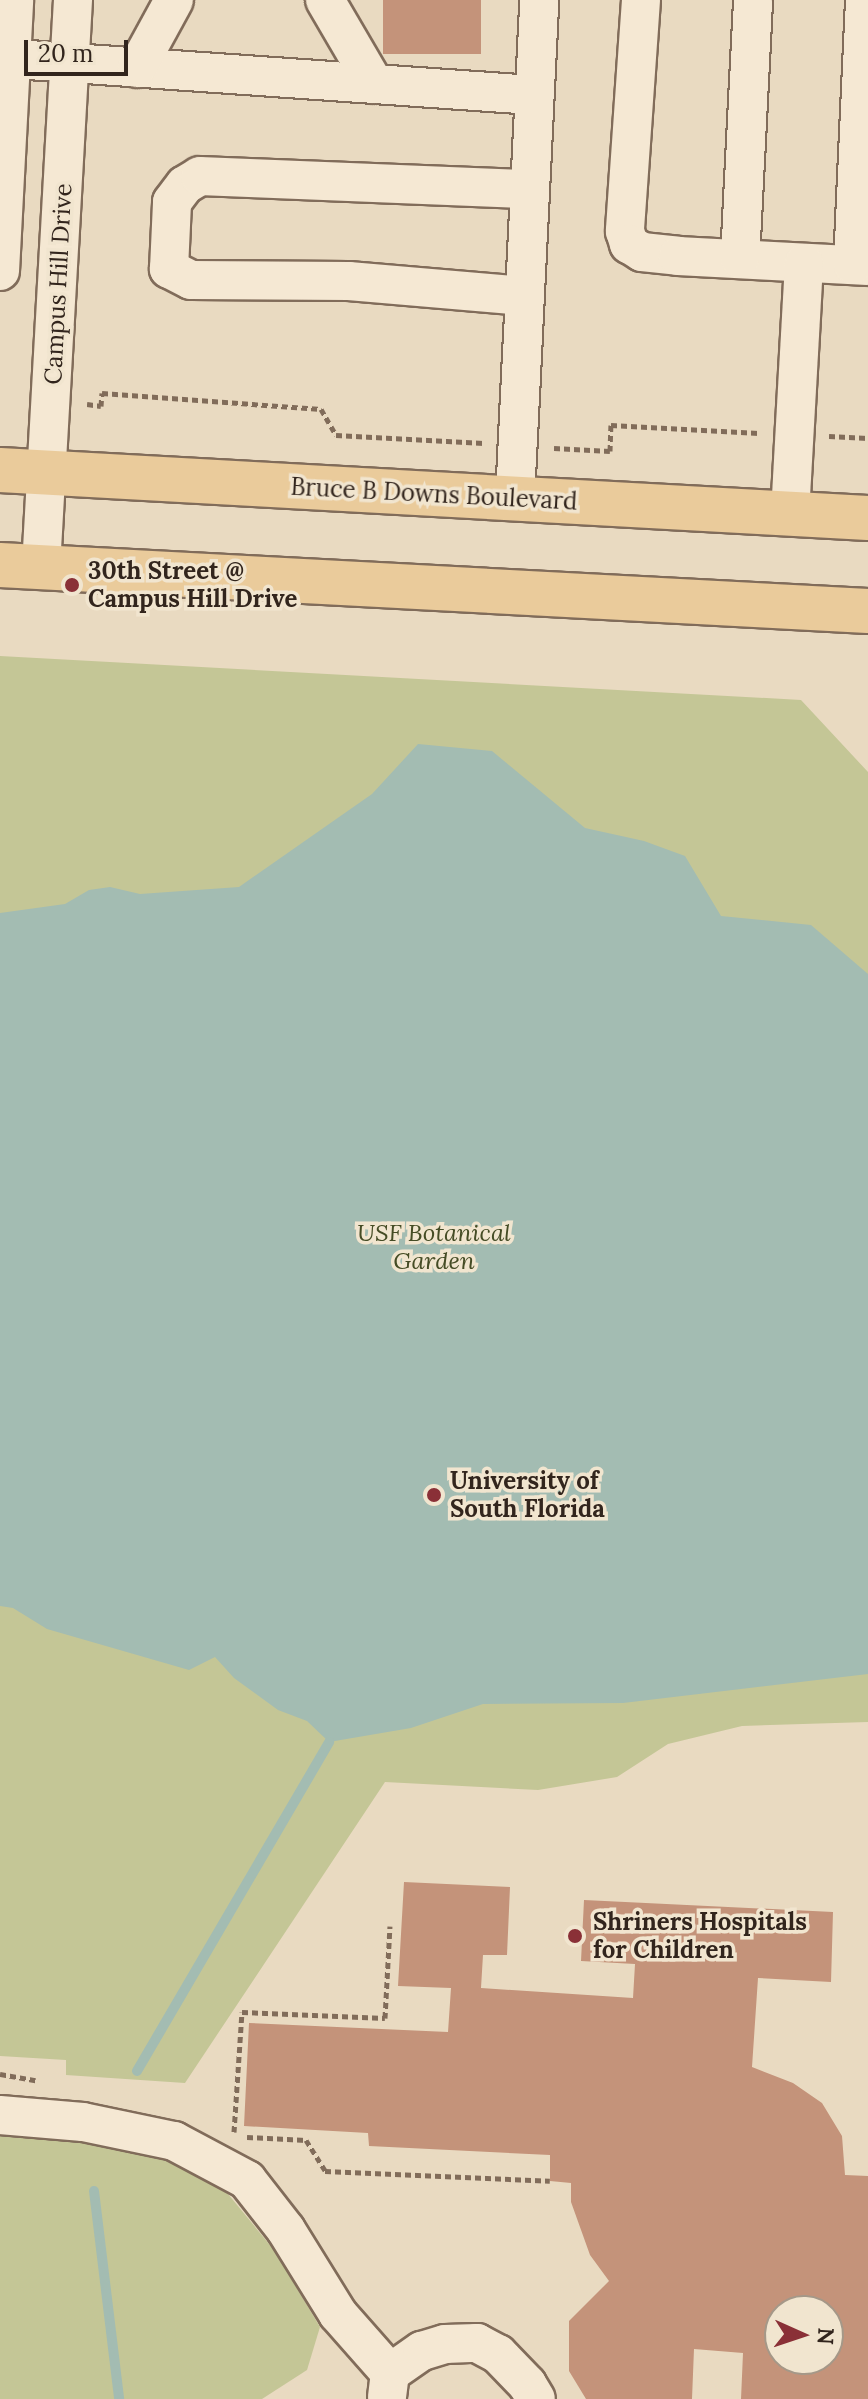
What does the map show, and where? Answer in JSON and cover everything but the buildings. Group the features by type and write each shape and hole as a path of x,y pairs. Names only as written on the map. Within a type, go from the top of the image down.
{"main road":[{"name":"Bruce B Downs Boulevard","path":"0,470 868,518"},
{"path":"21,566 868,611"}],"street":[{"path":"0,271 6,59 14,0"},
{"name":"Campus Hill Drive","path":"21,566 47,473 73,0"},
{"path":"137,68 174,0"},
{"path":"325,0 374,84"},
{"path":"515,498 539,0"},
{"path":"641,0 625,231 629,244 642,252 657,254 860,265 865,0"},
{"path":"740,259 753,0"},
{"path":"6,59 533,95"},
{"path":"524,296 349,281 191,280 169,269 172,202 185,185 200,176 529,189"},
{"path":"790,514 804,263"},
{"path":"2,2113 83,2122 174,2141 247,2180 286,2230 338,2314 389,2386 422,2351 445,2344 477,2343 498,2354 527,2384 536,2399"}],"path":[{"path":"82,403 101,406 102,393 321,409 336,435 610,451 611,425 868,438"},
{"path":"390,1926 385,2018 242,2012 234,2136 306,2140 325,2171 550,2181"}],"green space":[{"name":"USF Botanical Garden","path":"0,656 801,700 868,772 868,1722 742,1726 668,1744 617,1777 538,1790 385,1782 185,2083 66,2075 66,2060 0,2056"},
{"path":"0,2131 90,2133 154,2151 219,2183 274,2250 320,2327 307,2370 262,2399 0,2399"}],"shaded area":[{"name":"USF Botanical Garden","path":"418,744 492,751 585,828 644,841 685,856 721,916 811,925 868,974 868,1674 623,1703 483,1704 411,1728 329,1742 307,1721 278,1710 234,1678 215,1657 189,1670 47,1629 13,1608 0,1606 0,913 65,904 89,890 110,887 140,894 239,887 372,794"}],"waterway":[{"path":"137,2071 329,1742"},
{"path":"94,2191 119,2399"}],"place":[{"name":"30th Street @ Campus Hill Drive","path":"72,585"},
{"name":"University of South Florida","path":"434,1495"},
{"name":"Shriners Hospitals for Children","path":"575,1936"}]}
